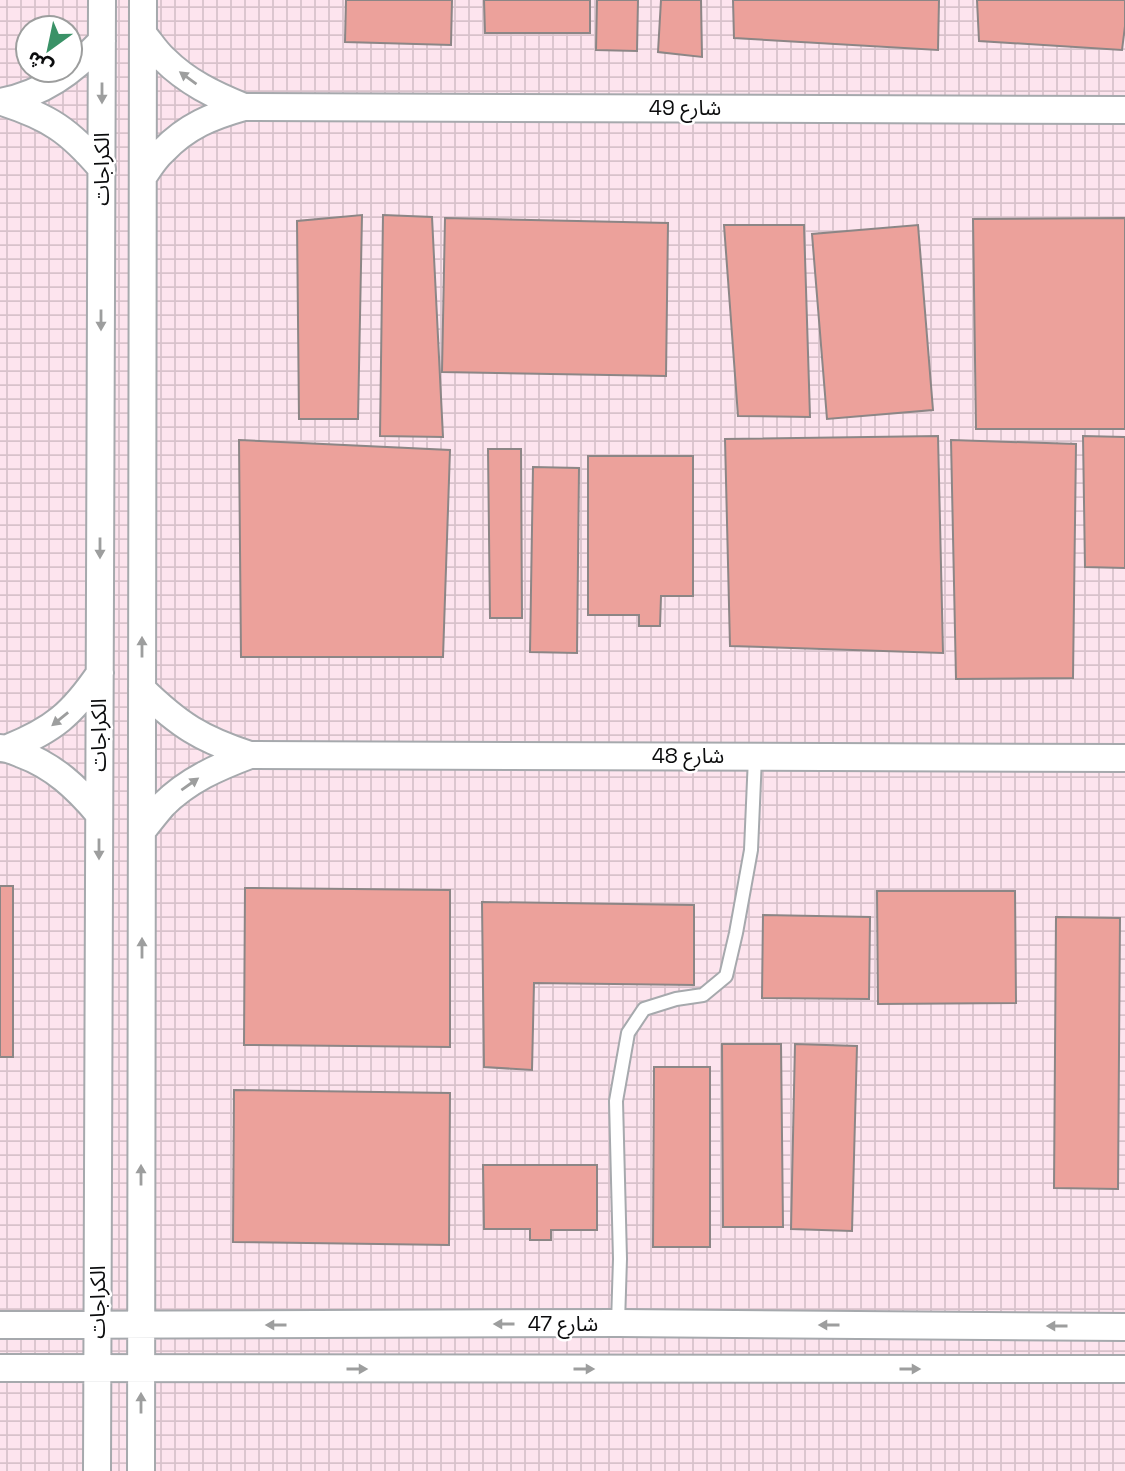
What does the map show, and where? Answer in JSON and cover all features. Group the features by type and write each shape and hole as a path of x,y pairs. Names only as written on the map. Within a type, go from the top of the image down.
{"street":[{"name":"الكراجات","path":"97,1471 102,0"},
{"name":"الكراجات","path":"141,1471 143,0"},
{"name":"شارع 49","path":"143,34 163,59 187,79 214,95 244,107"},
{"path":"1,102 31,94 58,80 102,41"},
{"path":"1,102 31,111 58,126 82,146 102,169"},
{"name":"شارع 49","path":"143,177 162,151 186,131 214,116 244,107 1125,110"},
{"path":"4,748 36,737 61,720 83,698 100,673"},
{"name":"شارع 48","path":"142,690 165,712 191,731 219,745 250,755 1125,758"},
{"path":"4,748 35,759 59,774 81,793 99,814"},
{"name":"شارع 48","path":"142,831 163,805 189,783 218,766 250,755"},
{"name":"شارع 47","path":"0,1325 618,1323 1125,1326"},
{"path":"0,1368 1125,1369"}],"lane":[{"path":"618,1323 620,1259 616,1101 628,1032 645,1009 676,999 703,995 726,976 751,850 755,757"}],"shaded area":[{"path":"0,0 1125,0 1125,1471 0,1471"}],"building":[{"path":"346,0 452,0 451,45 345,42"},
{"path":"484,0 590,0 590,33 485,33"},
{"path":"597,0 638,0 637,51 596,50"},
{"path":"661,0 701,0 702,57 658,52"},
{"path":"733,0 939,0 938,50 734,38"},
{"path":"977,0 1125,0 1122,50 979,41"},
{"path":"362,215 358,419 299,419 297,221"},
{"path":"383,215 432,217 443,437 380,436"},
{"path":"445,218 668,223 666,376 442,372"},
{"path":"1125,218 1125,429 976,429 973,219"},
{"path":"724,225 804,225 810,417 738,416"},
{"path":"918,225 933,410 827,419 812,234"},
{"path":"938,436 943,653 730,646 725,439"},
{"path":"1083,436 1125,437 1125,568 1085,567"},
{"path":"239,440 450,450 443,657 241,657"},
{"path":"951,440 1076,444 1073,678 956,679"},
{"path":"488,449 521,449 522,618 490,618"},
{"path":"588,456 693,456 693,596 661,596 660,626 639,626 639,615 588,615"},
{"path":"533,467 579,468 577,653 530,652"},
{"path":"0,886 13,886 13,1057 0,1057"},
{"path":"245,888 450,890 450,1047 244,1045"},
{"path":"877,891 1015,891 1016,1003 878,1004"},
{"path":"482,902 694,905 694,985 534,983 532,1070 484,1067"},
{"path":"763,915 870,917 869,999 762,998"},
{"path":"1056,917 1120,918 1118,1189 1054,1188"},
{"path":"722,1044 781,1044 783,1227 723,1227"},
{"path":"795,1044 857,1046 852,1231 791,1229"},
{"path":"654,1067 710,1067 710,1247 653,1247"},
{"path":"234,1090 450,1093 449,1245 233,1242"},
{"path":"483,1165 597,1165 597,1230 551,1230 551,1240 530,1240 530,1229 484,1229"}]}
